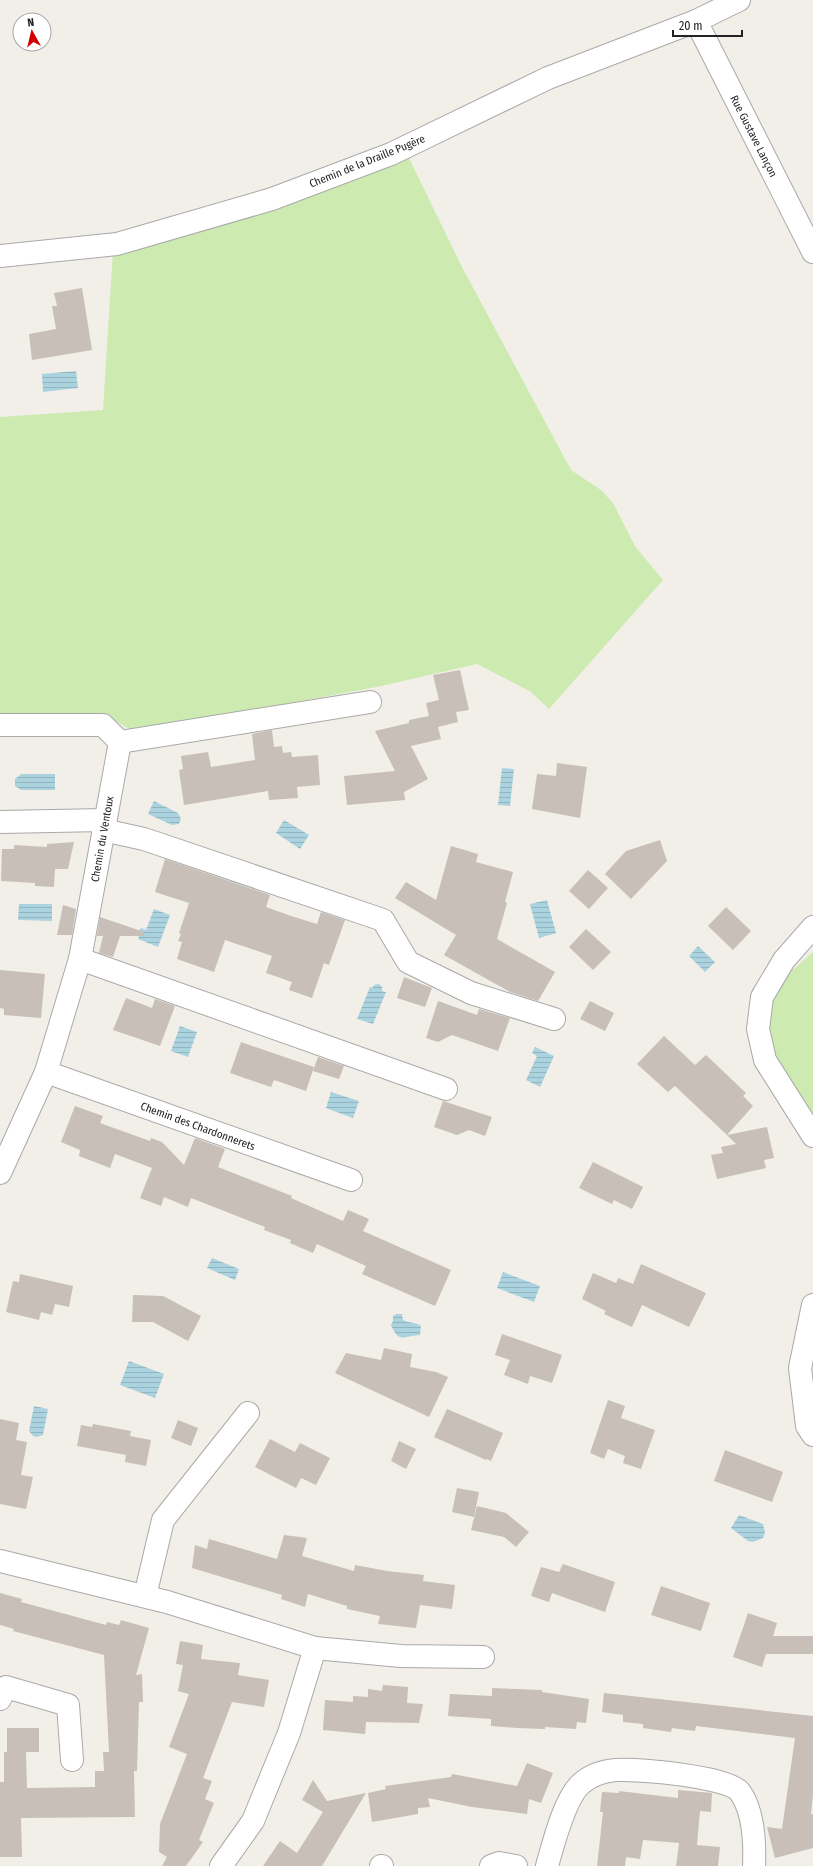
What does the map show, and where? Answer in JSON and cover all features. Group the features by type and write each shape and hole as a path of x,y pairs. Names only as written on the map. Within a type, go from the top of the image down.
{"street":[{"name":"Chemin de la Draille Pugère","path":"0,256 117,244 272,199 391,154 548,78 696,21 739,0"},
{"name":"Rue Gustave Lançon","path":"696,21 813,252"},
{"path":"0,725 103,725 120,742 370,702"},
{"name":"Chemin du Ventoux","path":"0,1173 46,1072 80,959 120,742"},
{"path":"0,822 104,825 383,920 408,962 471,992 554,1019"},
{"path":"813,928 784,960 762,997 758,1029 765,1060 813,1136"},
{"path":"80,959 446,1089"},
{"name":"Chemin des Chardonnerets","path":"46,1072 351,1180"},
{"path":"813,1305 800,1368 807,1426 813,1435"},
{"path":"145,1596 163,1520 248,1413"},
{"path":"0,1561 167,1602 315,1648 401,1656 483,1656"},
{"path":"221,1866 253,1821 289,1733 315,1648"},
{"path":"0,1699 6,1687 68,1705 72,1760"},
{"path":"547,1866 565,1809 581,1783 598,1773 616,1770 690,1775 720,1781 740,1791 750,1813 754,1866"},
{"path":"491,1866 499,1863 516,1866"}],"green space":[{"path":"407,154 463,269 571,470 601,490 613,503 635,546 663,580 549,709 531,692 477,664 377,687 134,732 109,717 0,719 0,417 103,410 113,251"},
{"path":"813,952 813,1114 766,1041 764,995"}],"water":[{"path":"76,371 78,388 43,392 42,374"},
{"path":"502,768 514,769 510,806 498,805"},
{"path":"21,774 55,774 55,790 21,790 15,786 15,779"},
{"path":"154,801 178,813 181,819 179,824 172,825 148,814"},
{"path":"284,820 309,835 300,849 276,833"},
{"path":"547,900 556,933 539,938 530,904"},
{"path":"19,904 52,904 52,921 18,920"},
{"path":"154,909 170,915 158,947 138,939 139,937 136,934 141,928 146,930"},
{"path":"698,946 715,962 705,972 689,956"},
{"path":"379,984 382,987 382,991 386,992 373,1024 357,1019 370,987 372,988 374,985"},
{"path":"180,1026 197,1032 188,1057 171,1051"},
{"path":"535,1047 554,1056 540,1087 526,1080 537,1056 532,1053"},
{"path":"331,1092 359,1101 353,1118 326,1108"},
{"path":"212,1258 239,1269 235,1280 207,1268"},
{"path":"503,1272 540,1286 534,1302 497,1288"},
{"path":"396,1314 402,1314 403,1320 421,1326 420,1335 403,1338 397,1335 391,1325 393,1316"},
{"path":"129,1361 164,1374 155,1398 120,1385"},
{"path":"34,1406 48,1409 43,1435 37,1437 33,1436 29,1431"},
{"path":"739,1515 763,1524 765,1532 763,1538 753,1542 748,1541 731,1528"}],"building":[{"path":"82,288 92,350 32,360 29,334 56,329 52,306 57,306 54,293"},
{"path":"460,670 469,710 456,712 458,722 438,727 441,739 411,746 428,779 404,792 405,800 347,805 344,776 395,771 375,731 409,723 409,720 429,716 426,703 439,700 433,675"},
{"path":"272,730 274,747 282,746 283,753 291,752 292,757 318,755 320,785 297,787 298,798 269,800 268,791 184,805 179,770 183,769 181,756 208,752 211,767 255,760 252,734"},
{"path":"557,763 587,767 580,818 532,809 537,774 556,776"},
{"path":"660,840 667,861 631,899 605,874 626,851"},
{"path":"74,842 68,869 55,869 54,887 35,886 35,883 1,881 2,849 14,849 14,845 47,847 47,844"},
{"path":"451,846 478,854 476,862 513,872 505,902 507,903 497,939 555,972 538,1001 510,992 444,955 456,935 395,898 406,882 436,900"},
{"path":"165,859 270,895 266,907 291,916 317,924 321,912 345,920 329,965 324,963 312,998 289,990 292,982 266,973 272,956 225,940 214,972 177,959 182,942 178,941 181,934 179,933 189,903 155,892"},
{"path":"588,870 608,888 589,909 569,891"},
{"path":"63,905 76,909 72,935 57,935"},
{"path":"726,907 751,931 733,950 708,926"},
{"path":"100,917 144,932 144,936 120,936 113,957 99,953 103,936 97,936"},
{"path":"586,929 611,952 593,970 569,947"},
{"path":"0,970 45,974 41,1018 4,1015 4,1009 0,1008"},
{"path":"404,977 432,988 425,1007 397,998"},
{"path":"126,998 152,1008 155,999 175,1006 160,1046 113,1030"},
{"path":"438,1001 477,1015 479,1009 510,1018 498,1051 452,1035 438,1042 426,1038"},
{"path":"590,1001 614,1013 605,1031 580,1019"},
{"path":"664,1036 695,1065 706,1055 746,1093 743,1096 753,1106 727,1135 675,1086 668,1092 637,1064"},
{"path":"241,1042 314,1067 306,1091 274,1080 271,1087 230,1073"},
{"path":"318,1057 344,1066 339,1079 313,1071"},
{"path":"443,1101 492,1117 485,1136 469,1130 457,1135 434,1127"},
{"path":"75,1106 103,1116 100,1123 150,1141 151,1138 162,1142 184,1165 195,1138 225,1149 218,1167 292,1196 291,1198 343,1221 348,1210 369,1219 363,1231 451,1270 435,1306 362,1274 366,1266 317,1244 313,1253 290,1243 291,1240 264,1230 265,1227 191,1198 188,1207 164,1197 161,1206 140,1198 152,1168 115,1154 110,1168 79,1156 80,1150 61,1142"},
{"path":"767,1127 774,1158 764,1160 766,1168 717,1179 711,1155 723,1153 721,1147 736,1144 727,1135"},
{"path":"593,1162 643,1187 632,1209 614,1200 612,1204 579,1188"},
{"path":"641,1264 706,1293 689,1327 642,1305 632,1327 604,1314 606,1311 582,1299 593,1273 616,1283 618,1278 633,1284"},
{"path":"20,1274 73,1286 69,1307 55,1304 52,1315 41,1312 39,1320 6,1312 13,1281 19,1282"},
{"path":"133,1295 163,1296 201,1316 188,1341 153,1322 132,1322"},
{"path":"502,1334 562,1355 552,1383 530,1376 528,1384 504,1375 510,1360 495,1355"},
{"path":"384,1348 412,1354 410,1367 436,1372 448,1377 429,1417 335,1373 346,1353 381,1360"},
{"path":"608,1400 625,1406 621,1418 655,1430 641,1469 623,1463 625,1456 608,1449 604,1459 590,1453"},
{"path":"447,1409 503,1433 491,1461 434,1437"},
{"path":"0,1419 19,1423 16,1440 27,1442 21,1475 33,1477 26,1509 0,1504"},
{"path":"178,1420 198,1428 191,1446 171,1438"},
{"path":"93,1424 131,1431 130,1436 151,1440 146,1466 125,1462 126,1455 77,1446 81,1425 92,1427"},
{"path":"270,1439 295,1452 300,1443 330,1458 316,1485 301,1478 296,1488 255,1467"},
{"path":"399,1441 416,1449 406,1469 391,1461"},
{"path":"725,1450 783,1472 772,1502 714,1481"},
{"path":"457,1488 479,1492 474,1517 452,1512"},
{"path":"477,1506 506,1513 529,1532 516,1547 504,1537 471,1530"},
{"path":"284,1535 307,1538 302,1556 354,1571 355,1565 387,1571 424,1575 423,1581 455,1585 452,1609 420,1605 416,1628 378,1624 380,1616 347,1609 347,1606 308,1594 305,1607 281,1599 282,1595 192,1568 195,1545 207,1549 209,1539 277,1559"},
{"path":"563,1564 615,1582 605,1612 552,1593 549,1602 531,1596 541,1567 559,1572"},
{"path":"661,1586 710,1603 701,1631 651,1615"},
{"path":"0,1593 22,1599 21,1602 106,1625 107,1622 119,1625 121,1620 149,1628 136,1675 142,1674 143,1702 139,1702 137,1771 134,1771 135,1817 21,1818 22,1857 0,1857 0,1782 4,1782 4,1752 7,1752 7,1728 39,1728 39,1752 26,1752 27,1788 95,1787 95,1771 104,1771 103,1752 109,1752 104,1655 13,1631 14,1629 0,1625"},
{"path":"748,1613 777,1623 773,1636 813,1636 813,1654 766,1654 762,1667 733,1657"},
{"path":"180,1641 203,1645 201,1659 240,1663 238,1675 269,1680 264,1707 232,1702 203,1778 212,1781 205,1799 214,1803 199,1840 203,1842 186,1866 162,1866 167,1857 159,1852 160,1824 187,1754 169,1747 189,1694 178,1691 183,1665 176,1664"},
{"path":"383,1685 408,1687 407,1703 423,1704 419,1723 366,1722 365,1734 323,1730 325,1700 353,1702 353,1696 368,1697 368,1689 382,1691"},
{"path":"492,1688 542,1690 542,1692 589,1699 586,1723 577,1722 576,1729 545,1727 545,1729 517,1728 491,1726 491,1719 448,1716 450,1694 492,1696"},
{"path":"604,1693 813,1716 813,1794 811,1814 813,1814 813,1848 775,1858 767,1827 782,1829 795,1738 696,1726 695,1731 672,1728 671,1732 643,1728 643,1724 623,1722 623,1715 602,1712"},
{"path":"527,1763 553,1773 541,1803 529,1799 527,1814 472,1807 428,1798 430,1807 418,1808 418,1814 372,1822 368,1793 386,1789 385,1786 451,1777 452,1774 517,1786"},
{"path":"313,1780 327,1801 366,1793 322,1866 263,1866 280,1841 297,1853 323,1812 302,1800"},
{"path":"678,1790 712,1793 711,1812 700,1811 697,1845 720,1847 718,1866 676,1866 679,1843 643,1840 640,1859 626,1857 625,1866 597,1866 603,1812 600,1812 602,1792 619,1793 619,1791 678,1798"}]}
